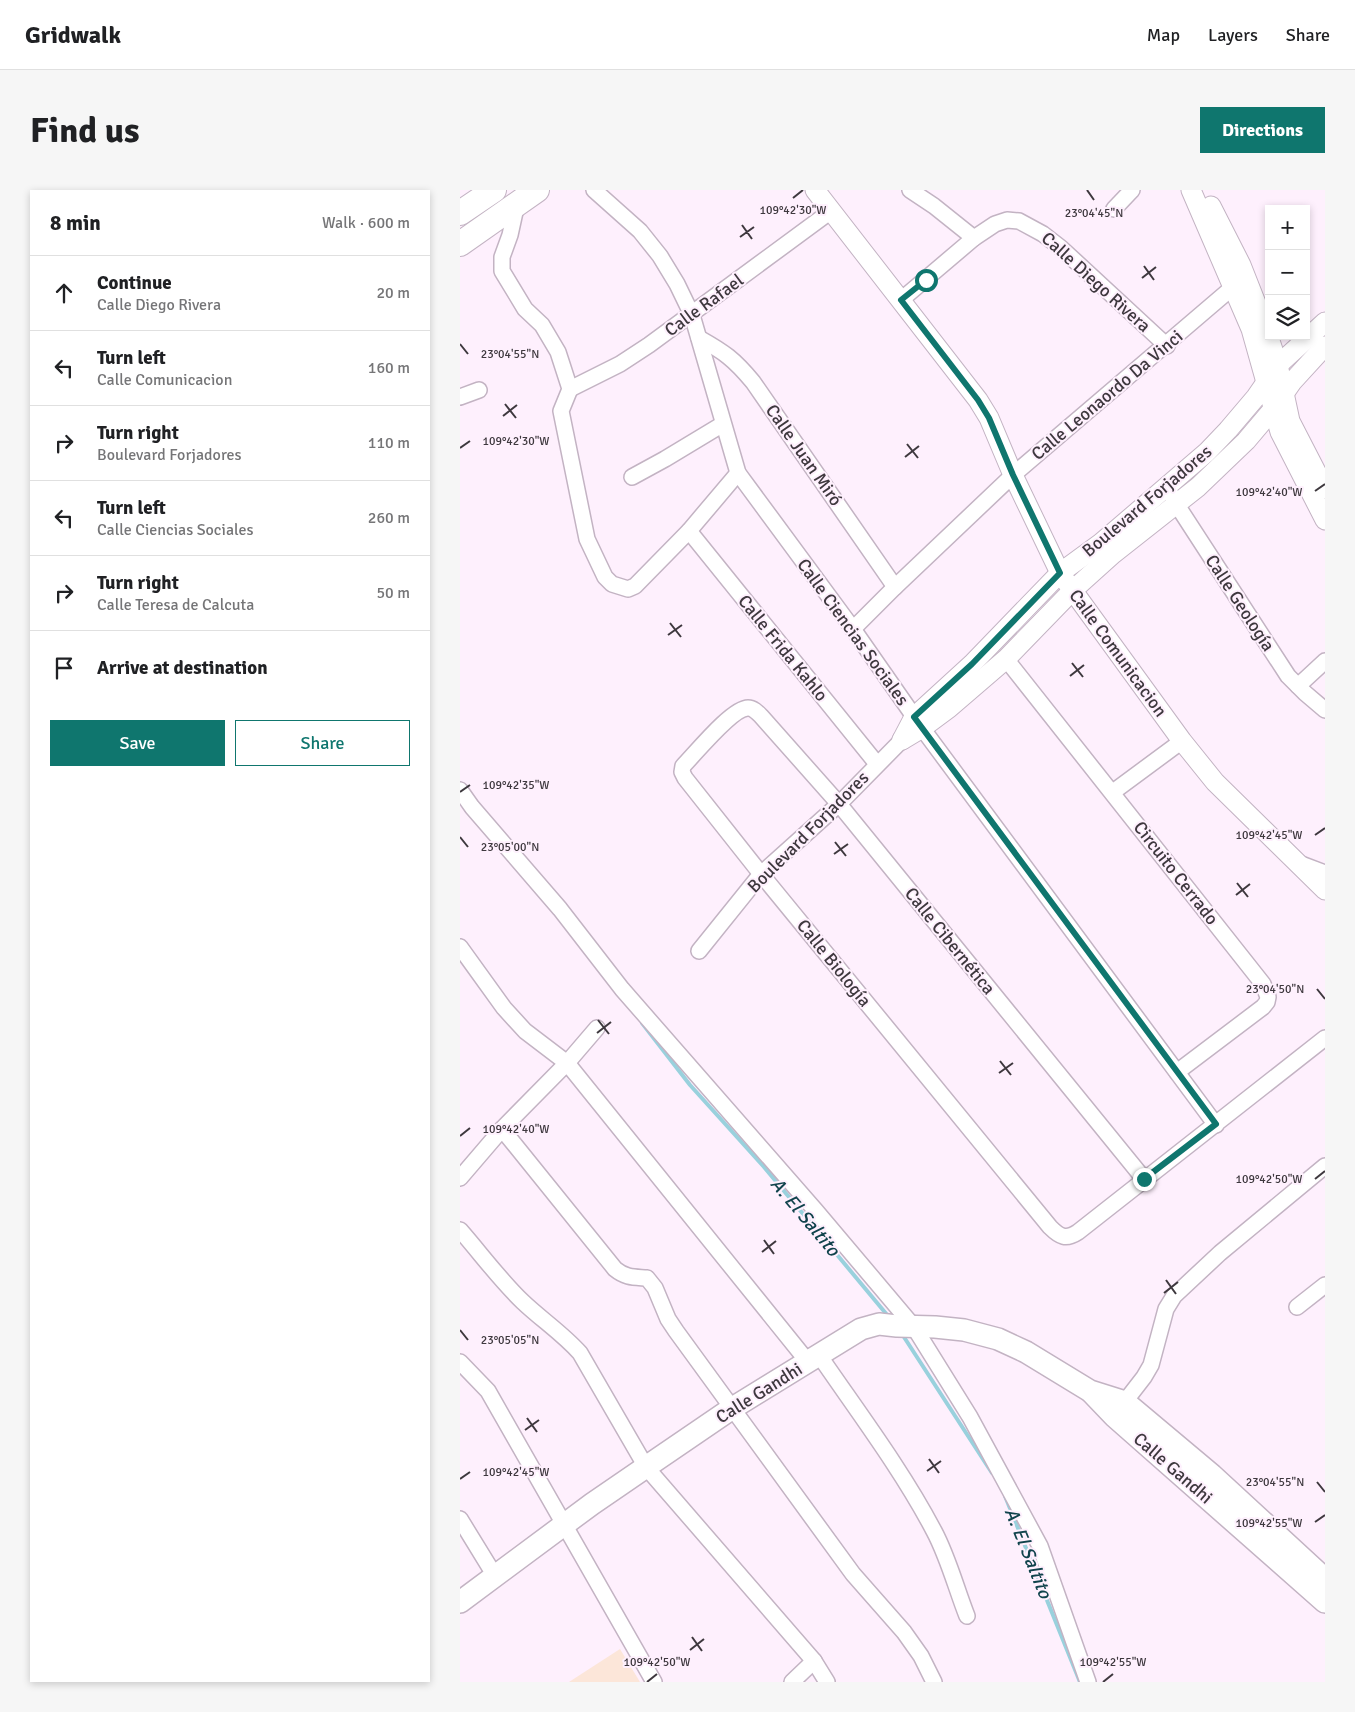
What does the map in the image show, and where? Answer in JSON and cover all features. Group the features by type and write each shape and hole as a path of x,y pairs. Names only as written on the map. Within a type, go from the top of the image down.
{"main road":[{"path":"460,213 494,190"},
{"path":"460,244 537,190"},
{"name":"Calle Gandhi","path":"460,1602 563,1525 731,1409 861,1329 879,1324 964,1330 998,1339 1026,1352 1120,1409 1212,1475 1325,1579"},
{"name":"Calle Gandhi","path":"1120,1409 1325,1602"}],"street":[{"name":"Calle Ciencias Sociales","path":"594,190 640,232 660,256 674,278 692,314 738,474 853,629 918,723 1216,1124"},
{"name":"Calle Comunicacion","path":"815,190 978,400 989,418 1013,475 1060,573 1182,741 1215,782 1325,890"},
{"path":"910,190 934,206 974,238"},
{"path":"1114,208 1132,190"},
{"path":"1191,190 1251,329 1267,382 1290,421 1325,489"},
{"path":"1202,190 1241,265 1265,326 1278,365 1280,432 1325,520"},
{"path":"517,203 510,235 502,257 502,271 525,309 542,325 558,352 570,389 562,411 586,539 605,576 612,584 620,588 628,589 635,586 689,531 738,474"},
{"name":"Calle Rafael","path":"570,389 620,364 692,314 831,211"},
{"name":"Calle Diego Rivera","path":"901,300 974,238 995,224 1007,220 1019,221 1043,234 1061,248 1166,346"},
{"name":"Calle Leonaordo Da Vinci","path":"853,629 1013,475 1233,287"},
{"name":"Boulevard Forjadores","path":"699,951 762,874 839,804 1060,573 1101,543 1206,452 1228,430 1267,382 1278,365 1325,322"},
{"name":"Calle Juan Miró","path":"698,338 723,351 747,375 895,587"},
{"name":"Boulevard Forjadores","path":"918,723 949,708 1006,659 1073,590 1113,554 1177,505 1246,441 1292,382 1325,346"},
{"path":"460,397 479,390"},
{"path":"632,477 723,424"},
{"name":"Calle Geología","path":"1167,487 1278,662 1298,686 1325,710"},
{"name":"Calle Frida Kahlo","path":"689,531 877,764"},
{"name":"Circuito Cerrado","path":"1006,659 1263,984 1268,997 1267,1002 1258,1012 1177,1072"},
{"path":"1298,686 1325,661"},
{"name":"Calle Cibernética","path":"750,708 761,716 839,804 1144,1179"},
{"name":"Calle Biología","path":"750,708 740,710 719,728 683,766 682,772 762,874 1050,1227 1062,1237 1072,1236 1144,1179"},
{"path":"1113,792 1182,741"},
{"path":"460,790 472,807 560,909 622,989 816,1211 914,1327 970,1416 1040,1546 1088,1682"},
{"path":"1299,864 1325,873"},
{"path":"460,947 504,1008 526,1032 567,1063 869,1426 935,1533 968,1616"},
{"path":"460,1178 502,1129 567,1063 597,1028"},
{"path":"1144,1179 1325,1038"},
{"path":"502,1129 615,1269 627,1277 647,1278 652,1283 668,1319 731,1409 854,1574 904,1632 934,1682"},
{"path":"1120,1409 1151,1365 1166,1309 1174,1296 1220,1254 1325,1166"},
{"path":"460,1230 507,1287 538,1316 566,1338 580,1353 646,1467 814,1661 828,1682"},
{"path":"1297,1307 1325,1285"},
{"path":"460,1362 488,1392 654,1682"},
{"path":"460,1519 495,1576"},
{"path":"792,1682 814,1661"}],"shaded area":[{"path":"620,1649 640,1682 569,1682"}],"waterway":[{"name":"A. El Saltito","path":"642,1023 690,1085 764,1167 888,1316"},
{"name":"A. El Saltito","path":"902,1334 992,1473"},
{"name":"A. El Saltito","path":"1005,1496 1080,1682"}],"route":[{"path":"926,280 901,300 978,400 989,418 1013,475 1060,573 972,664 914,717 1216,1124 1144,1179"}]}
